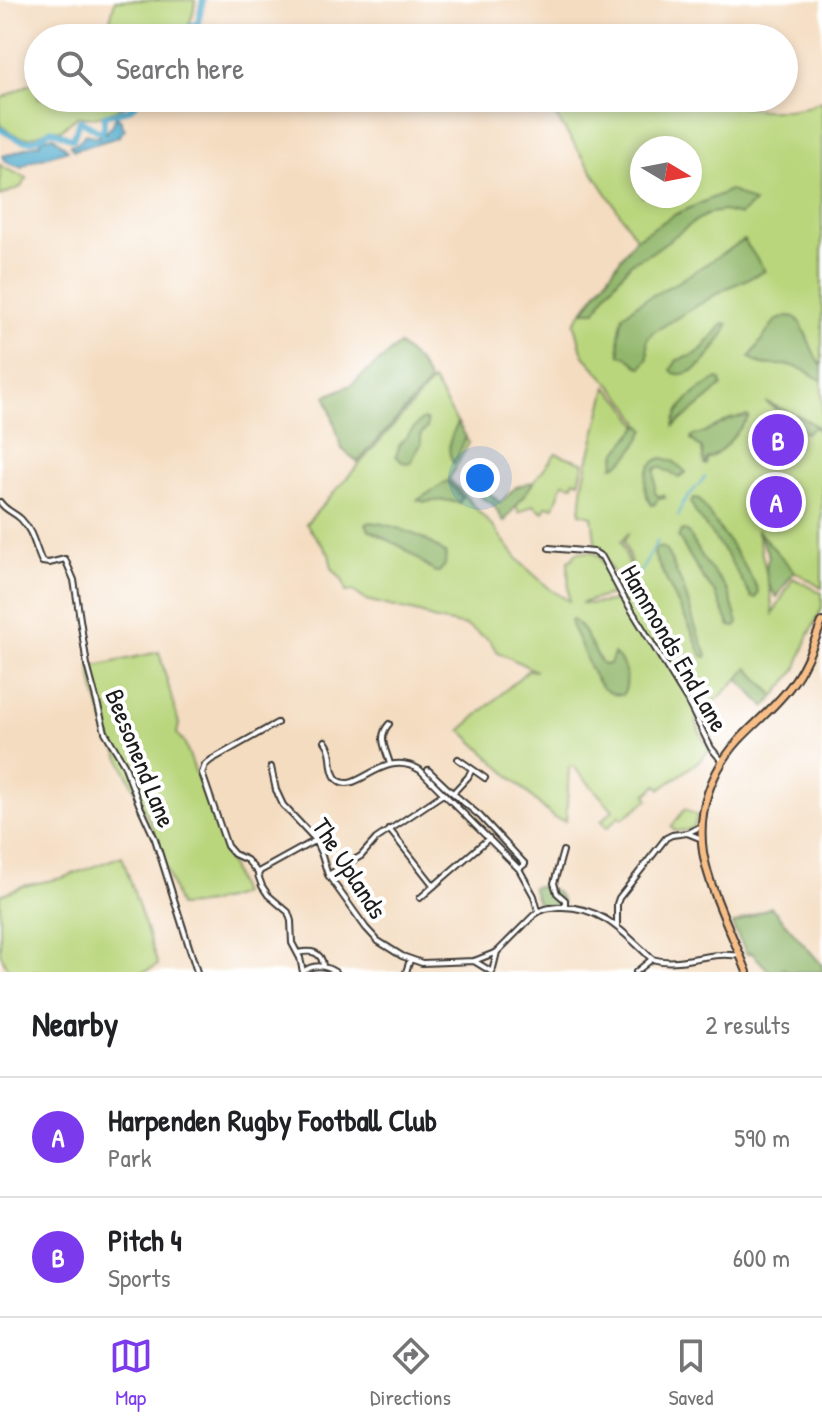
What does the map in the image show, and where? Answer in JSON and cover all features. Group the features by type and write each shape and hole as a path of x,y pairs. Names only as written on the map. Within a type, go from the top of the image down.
{"main road":[{"path":"747,972 707,870 702,839 705,803 722,761 789,689 822,622"}],"street":[{"name":"Beesonend Lane","path":"0,502 29,528 42,562 67,561 79,604 87,665 105,732 124,764 155,839 197,972"},
{"name":"Hammonds End Lane","path":"549,548 594,552 602,557 688,702 711,748 722,761"},
{"path":"277,723 211,760 202,773 227,846 234,854 247,860 258,873 258,879 268,895 288,912 292,943 303,972 312,967 335,972"},
{"path":"389,724 382,737 390,764"},
{"path":"325,741 331,750 333,773 343,783 357,782 390,764 413,766 420,770 519,869 534,896 538,911"},
{"path":"458,759 485,778"},
{"name":"The Uplands","path":"271,767 283,805 316,840 328,875 371,934 385,947 410,960 431,963 474,961 497,952"},
{"path":"428,770 480,816 525,864 519,869"},
{"path":"328,875 361,856 389,829 451,792 472,770"},
{"path":"617,927 619,898 666,838 702,826"},
{"path":"389,829 434,886"},
{"path":"687,833 702,839"},
{"path":"420,898 489,838"},
{"path":"258,873 316,840"},
{"path":"563,851 554,883 557,893 565,900 565,907"},
{"path":"474,961 492,972 497,952 538,911 565,907 586,909 617,927 652,959 667,962 740,955"},
{"path":"298,953 316,953 323,967"},
{"path":"636,972 652,959"},
{"path":"406,972 410,960"}],"green space":[{"path":"115,0 195,0 188,24 108,24"},
{"path":"24,87 24,112 110,112 92,117 78,116 61,130 50,128 36,136 25,137 13,134 0,125 0,99"},
{"path":"822,101 822,430 805,419 822,434 822,588 794,571 757,532 773,614 793,578 822,593 822,608 796,670 775,696 748,669 696,720 710,750 661,789 657,785 646,795 649,799 622,819 618,815 607,828 601,821 613,810 573,766 569,767 566,821 554,818 461,730 528,670 536,671 498,652 488,639 466,626 366,600 353,591 346,592 343,581 332,568 329,554 306,524 433,381 469,443 449,479 520,562 550,589 569,601 568,561 577,552 592,552 600,557 617,593 581,603 628,600 636,613 635,576 624,541 629,533 621,541 633,577 627,598 605,558 596,549 592,516 580,513 583,482 607,387 625,405 638,425 640,423 629,405 584,356 574,323 636,238 553,112 798,112 798,108"},
{"path":"0,164 27,178 21,187 0,196"},
{"path":"730,190 754,203 740,215 724,211 710,213 697,220 651,253 632,262 596,311 584,311 634,240 674,215 690,208 702,208 702,202"},
{"path":"744,240 765,271 725,289 652,333 647,340 648,358 642,367 620,355 619,336 623,315"},
{"path":"795,317 801,323 822,366 822,380 797,367 764,364 750,357 775,321"},
{"path":"724,323 728,324 727,328 718,344 699,367 691,372 673,373 671,370 677,360 701,350"},
{"path":"399,345 418,362 430,382 358,462 342,449 326,396 351,385"},
{"path":"716,379 721,380 722,386 674,426 684,404"},
{"path":"766,402 805,419 822,430 822,434 814,427 805,433"},
{"path":"747,416 730,441 704,464 702,449 691,439 692,436 730,419"},
{"path":"424,419 427,428 421,434 421,444 410,463 402,462 396,456 400,444"},
{"path":"458,423 466,437 454,464 450,444"},
{"path":"640,424 645,430 636,446 624,460 613,466 617,452"},
{"path":"556,453 584,463 579,482 574,480 573,485 563,483 554,507 546,506 543,512 533,505 519,513 516,505"},
{"path":"662,458 673,461 686,472 679,478 660,467 655,469 655,493 665,498 658,499 652,505 646,493 646,478 651,466"},
{"path":"467,471 500,503 516,487 533,483 504,522 493,504 465,481"},
{"path":"447,481 462,497 459,503 418,500"},
{"path":"693,498 699,499 742,561 756,585 756,598 752,598 728,557 696,513 691,503"},
{"path":"371,522 401,529 429,542 446,554 445,565 435,572 402,547 369,530 366,524"},
{"path":"682,530 688,532 706,563 724,585 738,623 736,627 730,626 715,593 678,537"},
{"path":"757,530 794,571 777,597 768,583 766,567 769,556"},
{"path":"658,547 666,549 684,589 706,657 702,656 654,555"},
{"path":"572,619 586,634 603,665 610,664 614,654 621,662 626,673 622,695 607,691 596,680 571,625"},
{"path":"159,652 179,724 177,734 185,744 241,894 210,903 179,906 153,829 109,735 95,692 90,667"},
{"path":"748,668 775,696 765,707 738,679"},
{"path":"685,809 697,816 694,827 675,831 671,827"},
{"path":"122,856 158,965 144,972 9,972 0,953 0,895 23,886 62,878"},
{"path":"532,887 554,891 563,903 539,905"},
{"path":"771,907 822,965 822,972 788,972 783,968 779,972 770,972 751,952 747,954 732,925"}],"water":[{"path":"116,116 125,129 118,137 74,150 70,145 78,143 85,134 99,137 99,132 104,128 107,132"},
{"path":"53,136 68,150 22,167 8,163 2,156 39,144 42,139"}],"waterway":[{"path":"196,24 203,0"},
{"path":"0,129 24,141 34,140 51,130 73,139 79,121 99,132 104,128 104,116 120,112"},
{"path":"678,517 682,504 705,477"},
{"path":"635,579 658,540"}],"place":[{"name":"Pitch 4","path":"778,440"},
{"name":"Harpenden Rugby Football Club","path":"776,502"}]}
